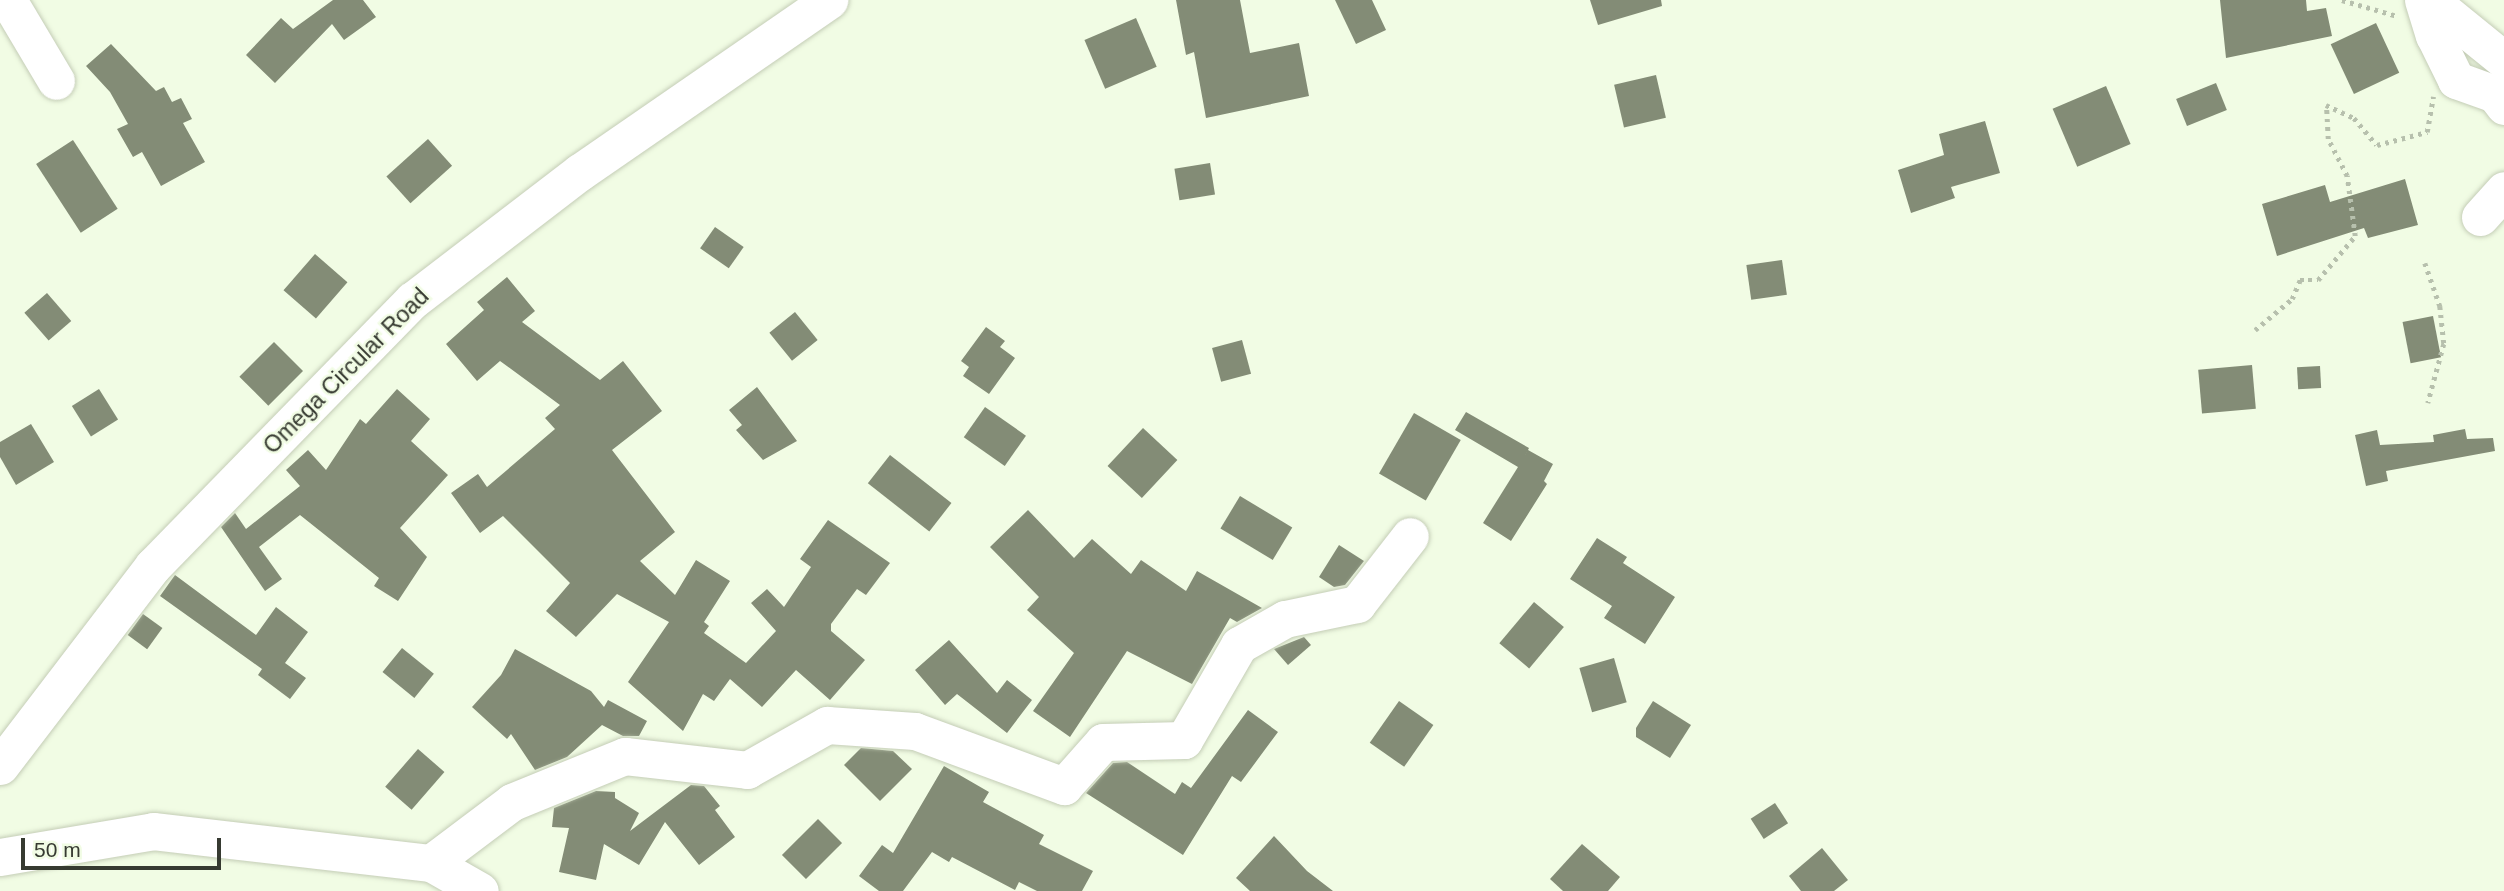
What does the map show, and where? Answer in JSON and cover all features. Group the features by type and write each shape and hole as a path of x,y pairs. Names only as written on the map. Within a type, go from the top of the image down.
{"street":[{"path":"8,0 56,81"},
{"name":"Omega Circular Road","path":"0,766 153,566 413,300 580,172 829,0"},
{"path":"2428,8 2504,60"},
{"path":"2428,8 2456,80 2494,94 2504,106"},
{"path":"2480,217 2504,190"},
{"path":"431,863 512,802 625,756 747,770 827,725 915,732 1064,786 1102,742 1184,740 1239,645 1285,619 1357,604 1410,536"},
{"path":"0,857 153,831 431,863 480,891"}],"path":[{"path":"2342,0 2428,8"},
{"path":"2255,330 2292,299 2300,280 2318,281 2355,236 2347,176 2328,139 2326,105 2354,118 2377,145 2427,132"},
{"path":"2425,263 2440,306 2444,344 2428,403"}],"building":[{"path":"333,0 363,0 376,17 344,40 332,24 275,83 246,55 281,18 293,29"},
{"path":"1176,0 1240,0 1250,53 1299,43 1309,96 1206,118 1194,52 1186,55"},
{"path":"1335,0 1372,0 1386,30 1356,44"},
{"path":"1590,0 1661,0 1662,6 1598,25"},
{"path":"2220,0 2306,0 2307,11 2326,8 2332,36 2226,58"},
{"path":"1136,18 1157,67 1105,89 1084,40"},
{"path":"2376,23 2399,73 2354,94 2331,44"},
{"path":"111,44 156,91 164,87 172,102 181,98 192,119 183,123 205,162 161,186 142,152 133,157 117,129 128,124 110,92 86,66"},
{"path":"1656,75 1666,118 1624,128 1614,85"},
{"path":"2216,83 2227,110 2187,126 2176,99"},
{"path":"2106,86 2131,144 2077,167 2053,109"},
{"path":"1985,121 2000,173 1951,187 1955,198 1911,213 1898,170 1944,155 1939,134"},
{"path":"428,139 452,166 410,203 386,176"},
{"path":"73,140 118,209 81,233 36,164"},
{"path":"1210,163 1215,195 1179,200 1174,169"},
{"path":"2405,179 2418,225 2368,238 2364,228 2277,256 2262,204 2325,185 2330,202"},
{"path":"715,227 744,247 729,268 700,248"},
{"path":"315,254 347,282 316,318 284,290"},
{"path":"1782,260 1787,295 1751,300 1746,265"},
{"path":"507,277 535,311 522,322 600,380 623,361 662,411 612,450 675,532 640,561 675,595 696,560 730,581 704,622 709,626 704,633 746,663 776,631 751,603 767,589 784,607 811,567 800,559 828,520 890,563 866,595 857,589 831,624 831,631 865,660 830,700 796,670 762,707 730,679 714,701 703,694 683,731 628,682 669,622 617,594 576,637 546,611 570,583 503,516 480,533 451,493 478,474 487,487 555,429 545,418 560,405 500,361 477,381 446,344 484,310 477,302"},
{"path":"47,293 71,321 49,341 24,313"},
{"path":"795,312 818,340 792,361 769,333"},
{"path":"2433,316 2441,357 2411,363 2403,322"},
{"path":"986,327 1005,341 1000,347 1015,358 989,394 963,376 969,367 961,361"},
{"path":"1242,340 1251,374 1221,382 1212,348"},
{"path":"274,342 303,371 268,406 239,377"},
{"path":"2252,365 2256,409 2202,414 2198,370"},
{"path":"2320,366 2321,388 2298,389 2297,367"},
{"path":"757,387 797,441 763,460 736,430 742,425 729,410"},
{"path":"99,389 118,420 91,436 72,406"},
{"path":"397,389 430,419 411,441 448,475 400,528 427,557 398,601 374,586 379,578 300,515 259,547 282,579 265,591 221,527 235,513 246,529 300,486 286,470 308,450 326,470 360,419 366,424"},
{"path":"985,407 1026,436 1005,466 964,437"},
{"path":"1466,412 1553,464 1544,481 1547,484 1511,541 1483,523 1518,467 1455,430"},
{"path":"1414,413 1461,440 1426,501 1379,474"},
{"path":"31,424 54,462 16,485 0,457 0,442"},
{"path":"1143,428 1177,460 1142,498 1108,466"},
{"path":"2465,429 2467,439 2493,438 2495,451 2386,471 2388,481 2366,486 2355,435 2377,430 2380,445 2434,442 2433,435"},
{"path":"890,455 951,503 929,531 868,483"},
{"path":"1240,496 1292,527 1273,560 1220,529"},
{"path":"1028,510 1074,558 1092,539 1131,574 1141,560 1186,591 1197,571 1262,608 1237,622 1230,618 1192,684 1127,651 1070,737 1033,711 1074,653 1027,610 1039,597 990,547"},
{"path":"1597,538 1627,557 1623,563 1675,597 1645,644 1604,618 1612,606 1570,579"},
{"path":"1339,545 1364,561 1345,585 1334,587 1319,577"},
{"path":"175,575 256,635 276,607 308,632 285,663 306,678 290,699 258,675 262,669 160,596"},
{"path":"1534,602 1564,627 1529,668 1499,643"},
{"path":"143,614 162,628 147,649 128,635"},
{"path":"1304,637 1311,645 1288,665 1274,649"},
{"path":"949,640 997,693 1007,680 1032,700 1007,733 957,694 945,705 915,670"},
{"path":"402,648 434,674 414,698 382,672"},
{"path":"515,649 591,691 604,707 608,700 647,721 639,736 623,736 602,725 567,757 535,770 511,734 507,739 472,707 501,675"},
{"path":"1614,658 1627,702 1592,712 1579,668"},
{"path":"1399,701 1433,725 1404,767 1370,743"},
{"path":"1653,701 1691,725 1670,758 1636,737 1636,728"},
{"path":"1248,710 1278,732 1241,782 1232,776 1183,855 1086,793 1113,763 1127,762 1175,794 1182,782 1191,788"},
{"path":"861,748 893,751 912,769 880,801 844,765"},
{"path":"418,749 444,772 412,810 385,787"},
{"path":"944,766 989,792 983,802 1044,835 1039,844 1093,871 1082,891 1037,891 1019,882 1015,890 952,857 949,862 932,852 903,891 879,891 859,876 882,845 893,853"},
{"path":"691,785 704,786 720,806 715,810 735,837 699,865 665,822 639,865 604,844 596,880 559,872 569,828 552,827 554,808 596,791 615,792 615,798 639,813 630,831"},
{"path":"1775,803 1788,823 1764,839 1751,819"},
{"path":"818,819 842,843 806,879 782,855"},
{"path":"1274,836 1307,871 1333,891 1250,891 1236,878"},
{"path":"1582,844 1620,877 1608,891 1563,891 1550,879"},
{"path":"1822,848 1848,880 1834,891 1801,891 1789,876"}]}
